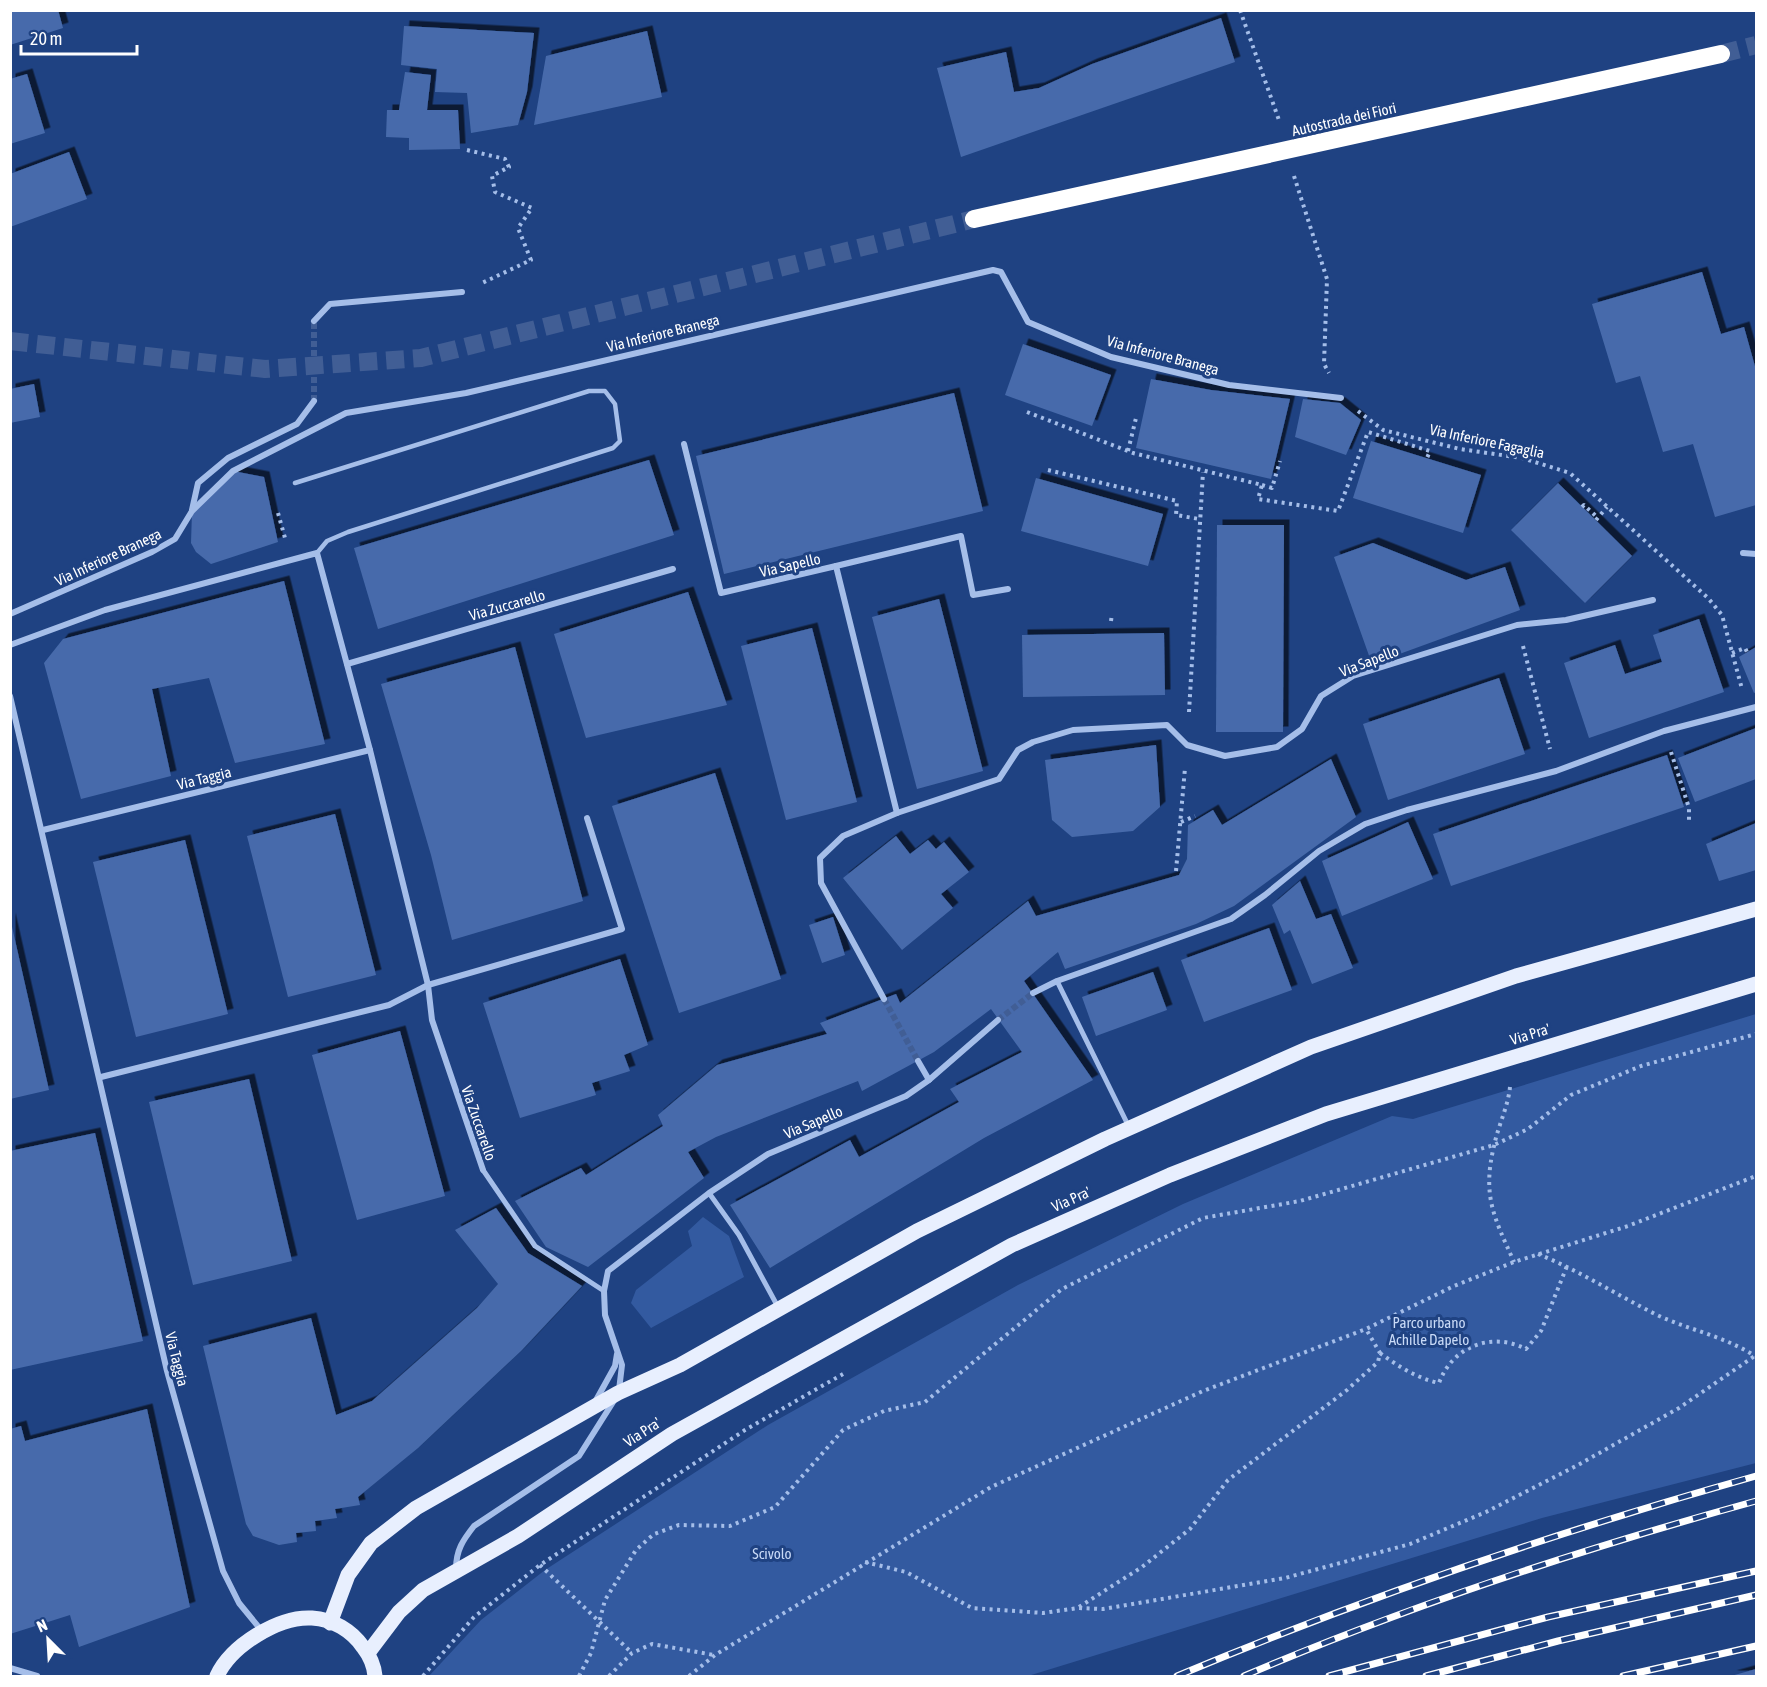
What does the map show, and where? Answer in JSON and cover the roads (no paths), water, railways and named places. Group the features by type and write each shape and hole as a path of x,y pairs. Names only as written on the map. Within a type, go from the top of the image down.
{"highway":[{"name":"Autostrada dei Fiori","path":"974,219 1721,54"}],"main road":[{"path":"330,1623 348,1575 371,1543 416,1508 589,1411 622,1388 680,1365 917,1231 1129,1128 1311,1047 1516,976 1756,909"},
{"name":"Via Pra'","path":"368,1653 399,1612 415,1597 518,1536 672,1434 1012,1245 1170,1175 1326,1114 1756,984"},
{"path":"217,1677 226,1660 263,1633 290,1621 313,1618 330,1623 354,1635 368,1653 375,1668 375,1677"}],"street":[{"name":"Via Inferiore Branega","path":"10,615 152,552 175,539 192,511 233,471 346,413 466,393 993,270 1000,272 1028,322 1111,357 1229,385 1341,398"},
{"path":"314,321 330,304 462,292"},
{"path":"192,511 198,483 228,458 297,424 314,401"},
{"name":"Via Sapello","path":"684,444 721,593 836,566 897,813"},
{"path":"836,566 962,536 974,595 1008,589"},
{"path":"10,645 105,610 317,553"},
{"name":"Via Zuccarello","path":"317,553 370,750 428,985 432,1020 483,1170 535,1246 604,1291"},
{"path":"1743,553 1756,554"},
{"name":"Via Zuccarello","path":"347,664 673,568"},
{"name":"Via Sapello","path":"884,999 820,883 820,858 843,836 897,813 999,779 1018,750 1033,742 1073,730 1167,725 1187,745 1225,756 1277,747 1302,729 1321,696 1353,676 1517,625 1566,620 1653,600"},
{"name":"Via Taggia","path":"10,696 101,1077 167,1371 223,1571 239,1603 263,1633"},
{"path":"1033,993 1057,981 1231,919 1265,896 1319,851 1365,824 1407,810 1556,771 1664,731 1756,707"},
{"name":"Via Taggia","path":"43,830 370,750"},
{"path":"101,1077 389,1005 428,985 622,928 587,818"},
{"path":"1057,981 1129,1128"},
{"name":"Via Sapello","path":"604,1291 608,1271 709,1193 768,1154 906,1096 929,1080 998,1020"},
{"path":"918,1061 929,1080"},
{"path":"709,1193 739,1235 778,1308"},
{"path":"456,1571 456,1555 474,1526 579,1456 622,1388 622,1365 605,1315 604,1291"},
{"path":"589,1411 615,1366 617,1351"},
{"path":"10,1668 37,1677"}],"lane":[{"path":"296,483 589,391 605,391 615,404 620,441 612,448 348,532 327,541 317,553"}],"tunnel":[{"path":"1721,54 1756,45"},
{"path":"10,341 265,369 421,358 974,219"},
{"path":"314,321 314,401"},
{"path":"998,1020 1033,993"},
{"path":"884,999 918,1061"}],"railway":[{"path":"1177,1676 1320,1619 1464,1567 1609,1519 1756,1476"},
{"path":"1244,1676 1370,1625 1497,1580 1756,1501"},
{"path":"1329,1676 1548,1617 1756,1571"},
{"path":"1426,1676 1558,1641 1756,1595"},
{"path":"1623,1676 1756,1646"}],"park label":[{"name":"Parco urbano Achille Dapelo","path":"1429,1330"},
{"name":"Scivolo","path":"772,1553"}]}
